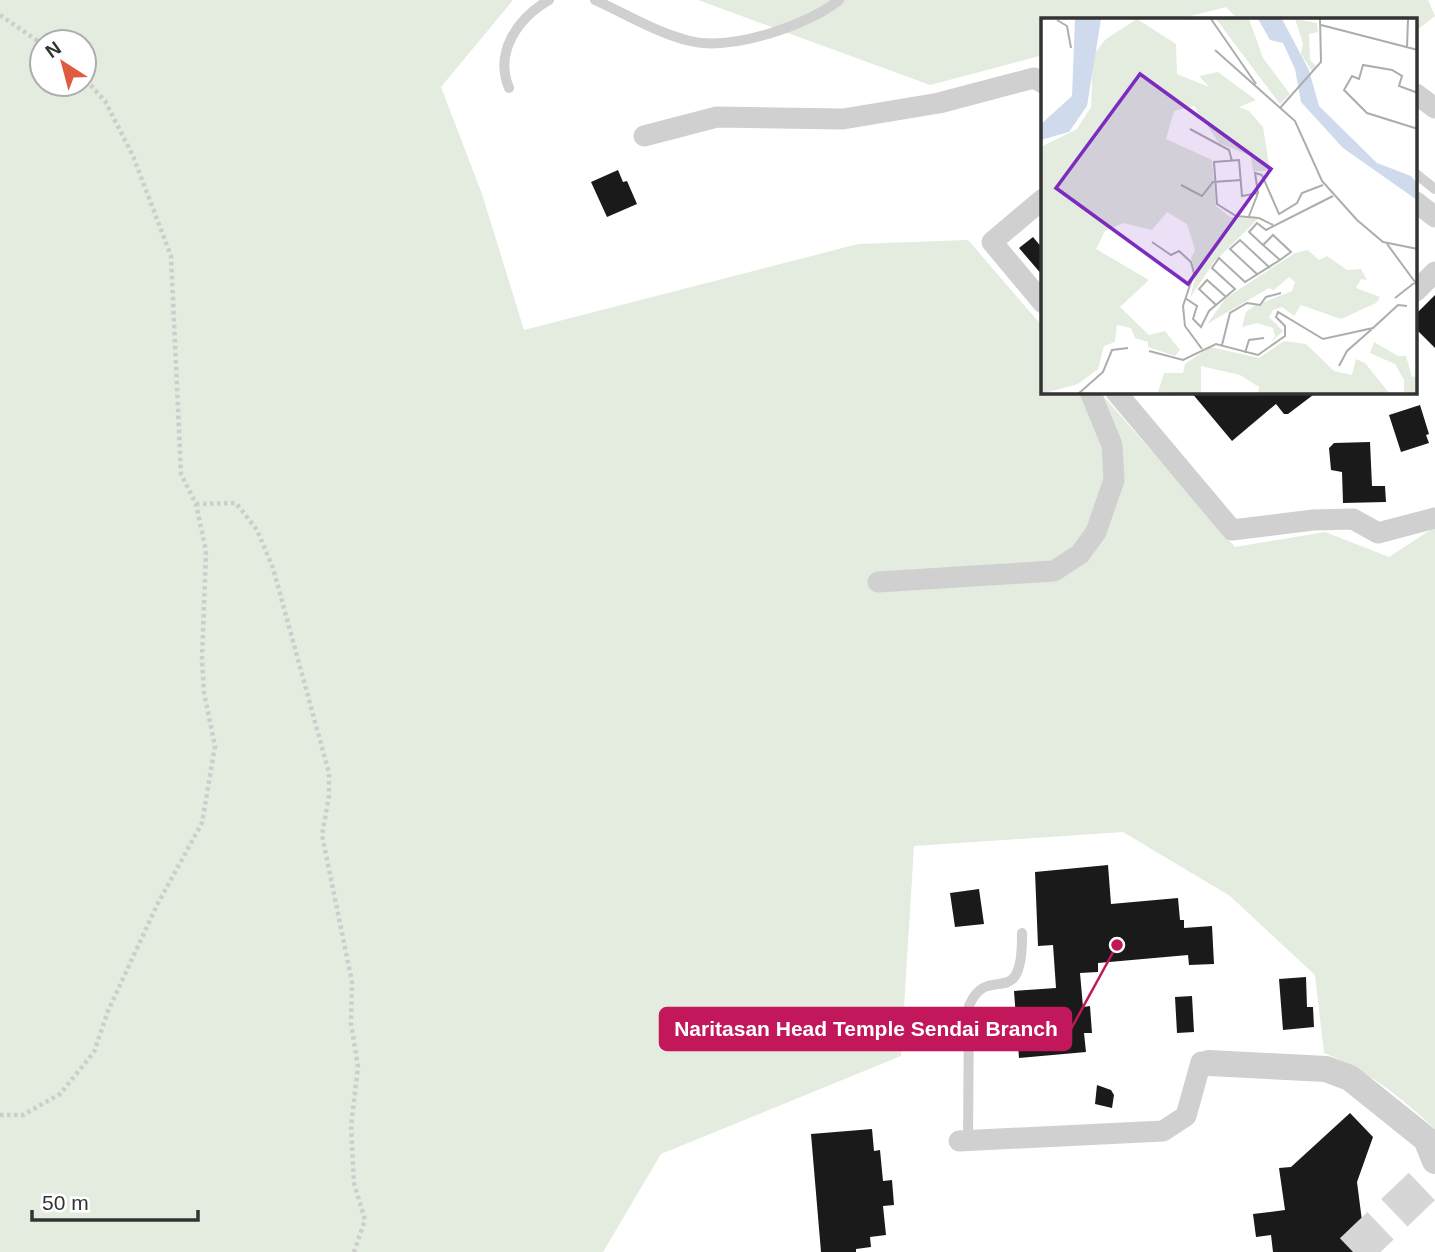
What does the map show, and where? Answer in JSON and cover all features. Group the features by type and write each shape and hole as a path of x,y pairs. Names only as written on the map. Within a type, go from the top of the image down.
{"street":[{"path":"644,136 718,117 843,119 939,103 1034,78 1041,82"},
{"path":"1418,95 1435,108"},
{"path":"1041,202 992,242 1041,301"},
{"path":"1418,204 1435,217"},
{"path":"1418,289 1435,272"},
{"path":"878,582 1054,571 1080,554 1096,532 1114,480 1112,445 1091,394"},
{"path":"1118,394 1232,530 1313,520 1353,519 1378,533 1435,518"},
{"path":"963,1141 1163,1131 1186,1116 1200,1062 1326,1069 1350,1078 1426,1139 1435,1161"}],"lane":[{"path":"509,89 503,73 511,34 528,12 549,0"},
{"path":"595,0 666,34 713,44 799,23 839,0"},
{"path":"1418,176 1435,189"},
{"path":"963,1141 969,1006 974,993 983,988 1011,982 1019,975 1022,933"}],"path":[{"path":"0,15 28,34"},
{"path":"0,1115 23,1115 60,1094 94,1052 108,1011 157,905 202,823 215,746 204,693 202,659 206,551 195,505 181,474 171,256 133,156 105,101 98,93"},
{"path":"195,505 236,503 257,530 296,645 329,773 329,796 322,835 352,982 351,1023 358,1067 351,1126 354,1183 365,1220 354,1252"}],"shaded area":[{"path":"0,0 513,0 441,87 482,194 524,330 858,244 968,240 1041,325 1041,394 1102,394 1235,547 1325,532 1389,557 1435,527 1435,1129 1383,1086 1355,1067 1324,1053 1315,975 1230,896 1123,832 914,846 901,1056 661,1154 603,1252 0,1252"},
{"path":"698,0 1428,0 1435,16 1418,29 1418,18 1237,18 1226,7 1183,18 1041,18 1041,56 930,85"}],"building":[{"path":"618,170 623,182 627,181 637,204 607,217 591,182"},
{"path":"1033,237 1041,247 1041,274 1019,248"},
{"path":"1435,295 1435,348 1418,331 1418,312"},
{"path":"1193,394 1314,394 1288,414 1284,414 1276,404 1232,441"},
{"path":"1420,405 1429,443 1401,452 1389,415"},
{"path":"1370,442 1372,486 1385,486 1386,502 1343,503 1342,472 1331,470 1329,448 1334,443"},
{"path":"1108,865 1111,904 1178,898 1180,920 1184,920 1184,928 1212,926 1214,964 1189,965 1188,955 1098,963 1098,972 1080,973 1083,1007 1090,1006 1092,1033 1084,1033 1086,1052 1019,1058 1014,991 1056,988 1053,945 1038,946 1035,872"},
{"path":"979,889 984,924 955,927 950,893"},
{"path":"1306,977 1307,1007 1313,1007 1314,1027 1283,1030 1279,979"},
{"path":"1192,996 1194,1032 1177,1033 1175,997"},
{"path":"1097,1085 1111,1090 1114,1095 1112,1108 1095,1104"},
{"path":"1350,1113 1373,1137 1357,1182 1366,1252 1273,1252 1271,1235 1256,1237 1253,1214 1285,1210 1279,1168 1291,1167"},
{"path":"872,1129 874,1151 880,1150 883,1181 892,1180 894,1205 883,1206 886,1235 870,1237 871,1247 856,1249 856,1252 821,1252 811,1134"}],"tunnel":[{"path":"1353,1252 1435,1174"}],"place":[{"name":"Naritasan Head Temple Sendai Branch","path":"1117,945"}]}
